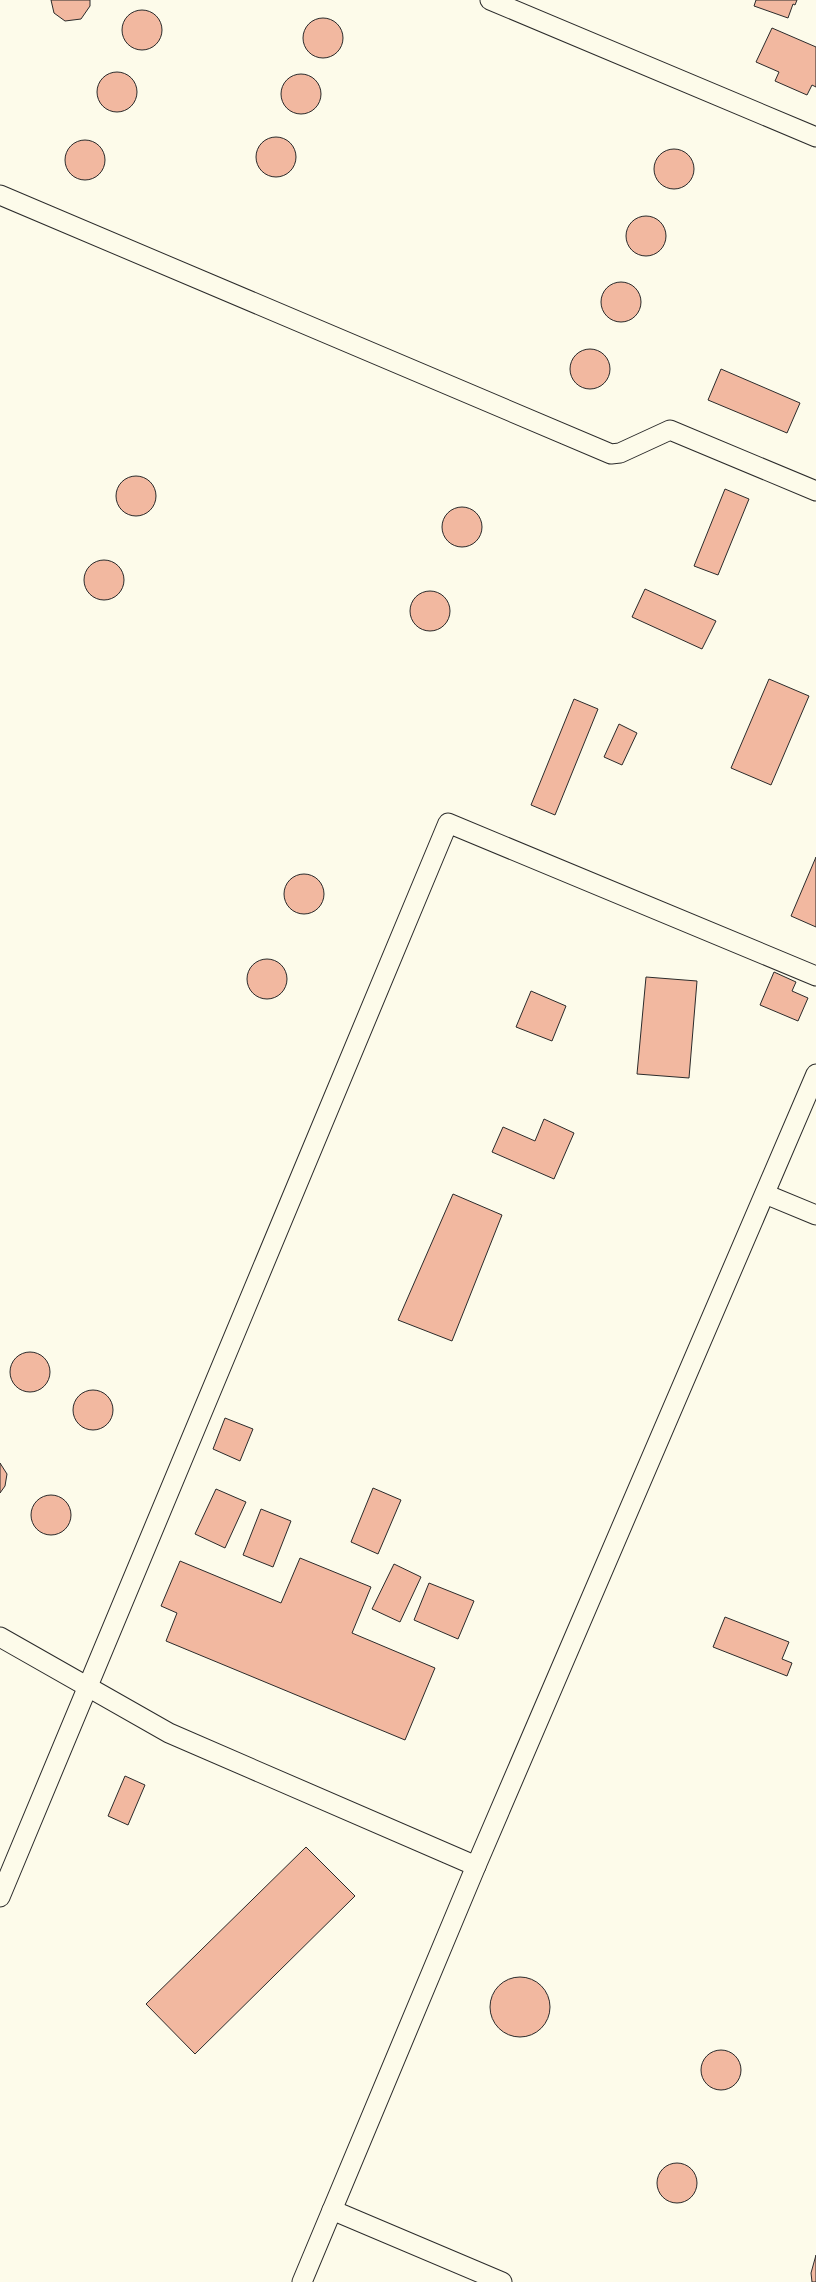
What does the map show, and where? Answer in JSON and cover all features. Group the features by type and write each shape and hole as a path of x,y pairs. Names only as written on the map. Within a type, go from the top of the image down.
{"lane":[{"path":"490,0 816,137"},
{"path":"0,195 611,454 620,454 670,430 816,492"},
{"path":"0,1897 448,823 816,976"},
{"path":"302,2282 476,1866 816,1074"},
{"path":"765,1194 816,1215"},
{"path":"0,1637 168,1733 476,1866"},
{"path":"332,2210 502,2282"}],"building":[{"path":"51,0 90,0 90,6 81,19 65,21 54,13"},
{"path":"756,0 797,0 795,5 793,4 788,18 754,6"},
{"path":"142,10 156,16 162,30 156,44 142,50 128,44 122,30 128,16"},
{"path":"323,18 337,24 343,38 337,52 323,58 309,52 303,38 309,24"},
{"path":"772,28 816,47 816,87 812,85 807,95 775,81 779,72 756,62"},
{"path":"117,72 131,78 137,92 131,106 117,112 103,106 97,92 103,78"},
{"path":"301,74 315,80 321,94 315,108 301,114 287,108 281,94 287,80"},
{"path":"276,137 290,143 296,157 290,171 276,177 262,171 256,157 262,143"},
{"path":"85,140 99,146 105,160 99,174 85,180 71,174 65,160 71,146"},
{"path":"674,149 688,155 694,169 688,183 674,189 660,183 654,169 660,155"},
{"path":"646,216 660,222 666,236 660,250 646,256 632,250 626,236 632,222"},
{"path":"621,282 635,288 641,302 635,316 621,322 607,316 601,302 607,288"},
{"path":"590,349 604,355 610,369 604,383 590,389 576,383 570,369 576,355"},
{"path":"721,369 800,403 787,433 708,400"},
{"path":"136,476 150,482 156,496 150,510 136,516 122,510 116,496 122,482"},
{"path":"725,489 749,499 718,575 694,566"},
{"path":"462,507 476,513 482,527 476,541 462,547 448,541 442,527 448,513"},
{"path":"104,560 118,566 124,580 118,594 104,600 90,594 84,580 90,566"},
{"path":"645,589 716,621 702,649 632,617"},
{"path":"430,591 444,597 450,611 444,625 430,631 416,625 410,611 416,597"},
{"path":"769,679 809,696 771,785 731,768"},
{"path":"574,699 598,709 555,815 531,805"},
{"path":"619,724 637,733 622,765 604,757"},
{"path":"816,857 816,927 791,916"},
{"path":"304,874 318,880 324,894 318,908 304,914 290,908 284,894 290,880"},
{"path":"267,959 281,965 287,979 281,993 267,999 253,993 247,979 253,965"},
{"path":"774,972 796,982 792,991 808,998 798,1021 760,1005"},
{"path":"646,977 697,981 689,1078 637,1074"},
{"path":"531,991 566,1006 552,1041 516,1027"},
{"path":"544,1119 574,1133 554,1179 492,1152 503,1127 535,1141"},
{"path":"453,1194 502,1215 452,1341 398,1320"},
{"path":"30,1352 44,1358 50,1372 44,1386 30,1392 16,1386 10,1372 16,1358"},
{"path":"93,1390 107,1396 113,1410 107,1424 93,1430 79,1424 73,1410 79,1396"},
{"path":"225,1418 253,1429 240,1461 213,1449"},
{"path":"0,1463 7,1474 5,1486 0,1493"},
{"path":"373,1488 401,1500 378,1554 351,1542"},
{"path":"216,1489 246,1502 225,1548 195,1534"},
{"path":"51,1495 65,1501 71,1515 65,1529 51,1535 37,1529 31,1515 37,1501"},
{"path":"261,1509 291,1521 273,1567 243,1555"},
{"path":"300,1558 371,1587 352,1633 435,1668 405,1740 166,1641 177,1613 161,1606 180,1561 281,1603"},
{"path":"394,1564 421,1577 400,1622 372,1609"},
{"path":"429,1583 474,1601 458,1639 414,1620"},
{"path":"725,1617 789,1642 782,1659 792,1663 787,1676 713,1647"},
{"path":"125,1776 145,1785 128,1825 108,1816"},
{"path":"306,1847 355,1896 195,2054 146,2004"},
{"path":"520,1977 537,1982 545,1990 550,2007 545,2024 537,2032 520,2037 503,2032 495,2024 490,2007 495,1990 503,1982"},
{"path":"721,2050 735,2056 741,2070 735,2084 721,2090 707,2084 701,2070 707,2056"},
{"path":"677,2163 691,2169 697,2183 691,2197 677,2203 663,2197 657,2183 663,2169"},
{"path":"816,2255 816,2282 812,2282 811,2273"}]}
